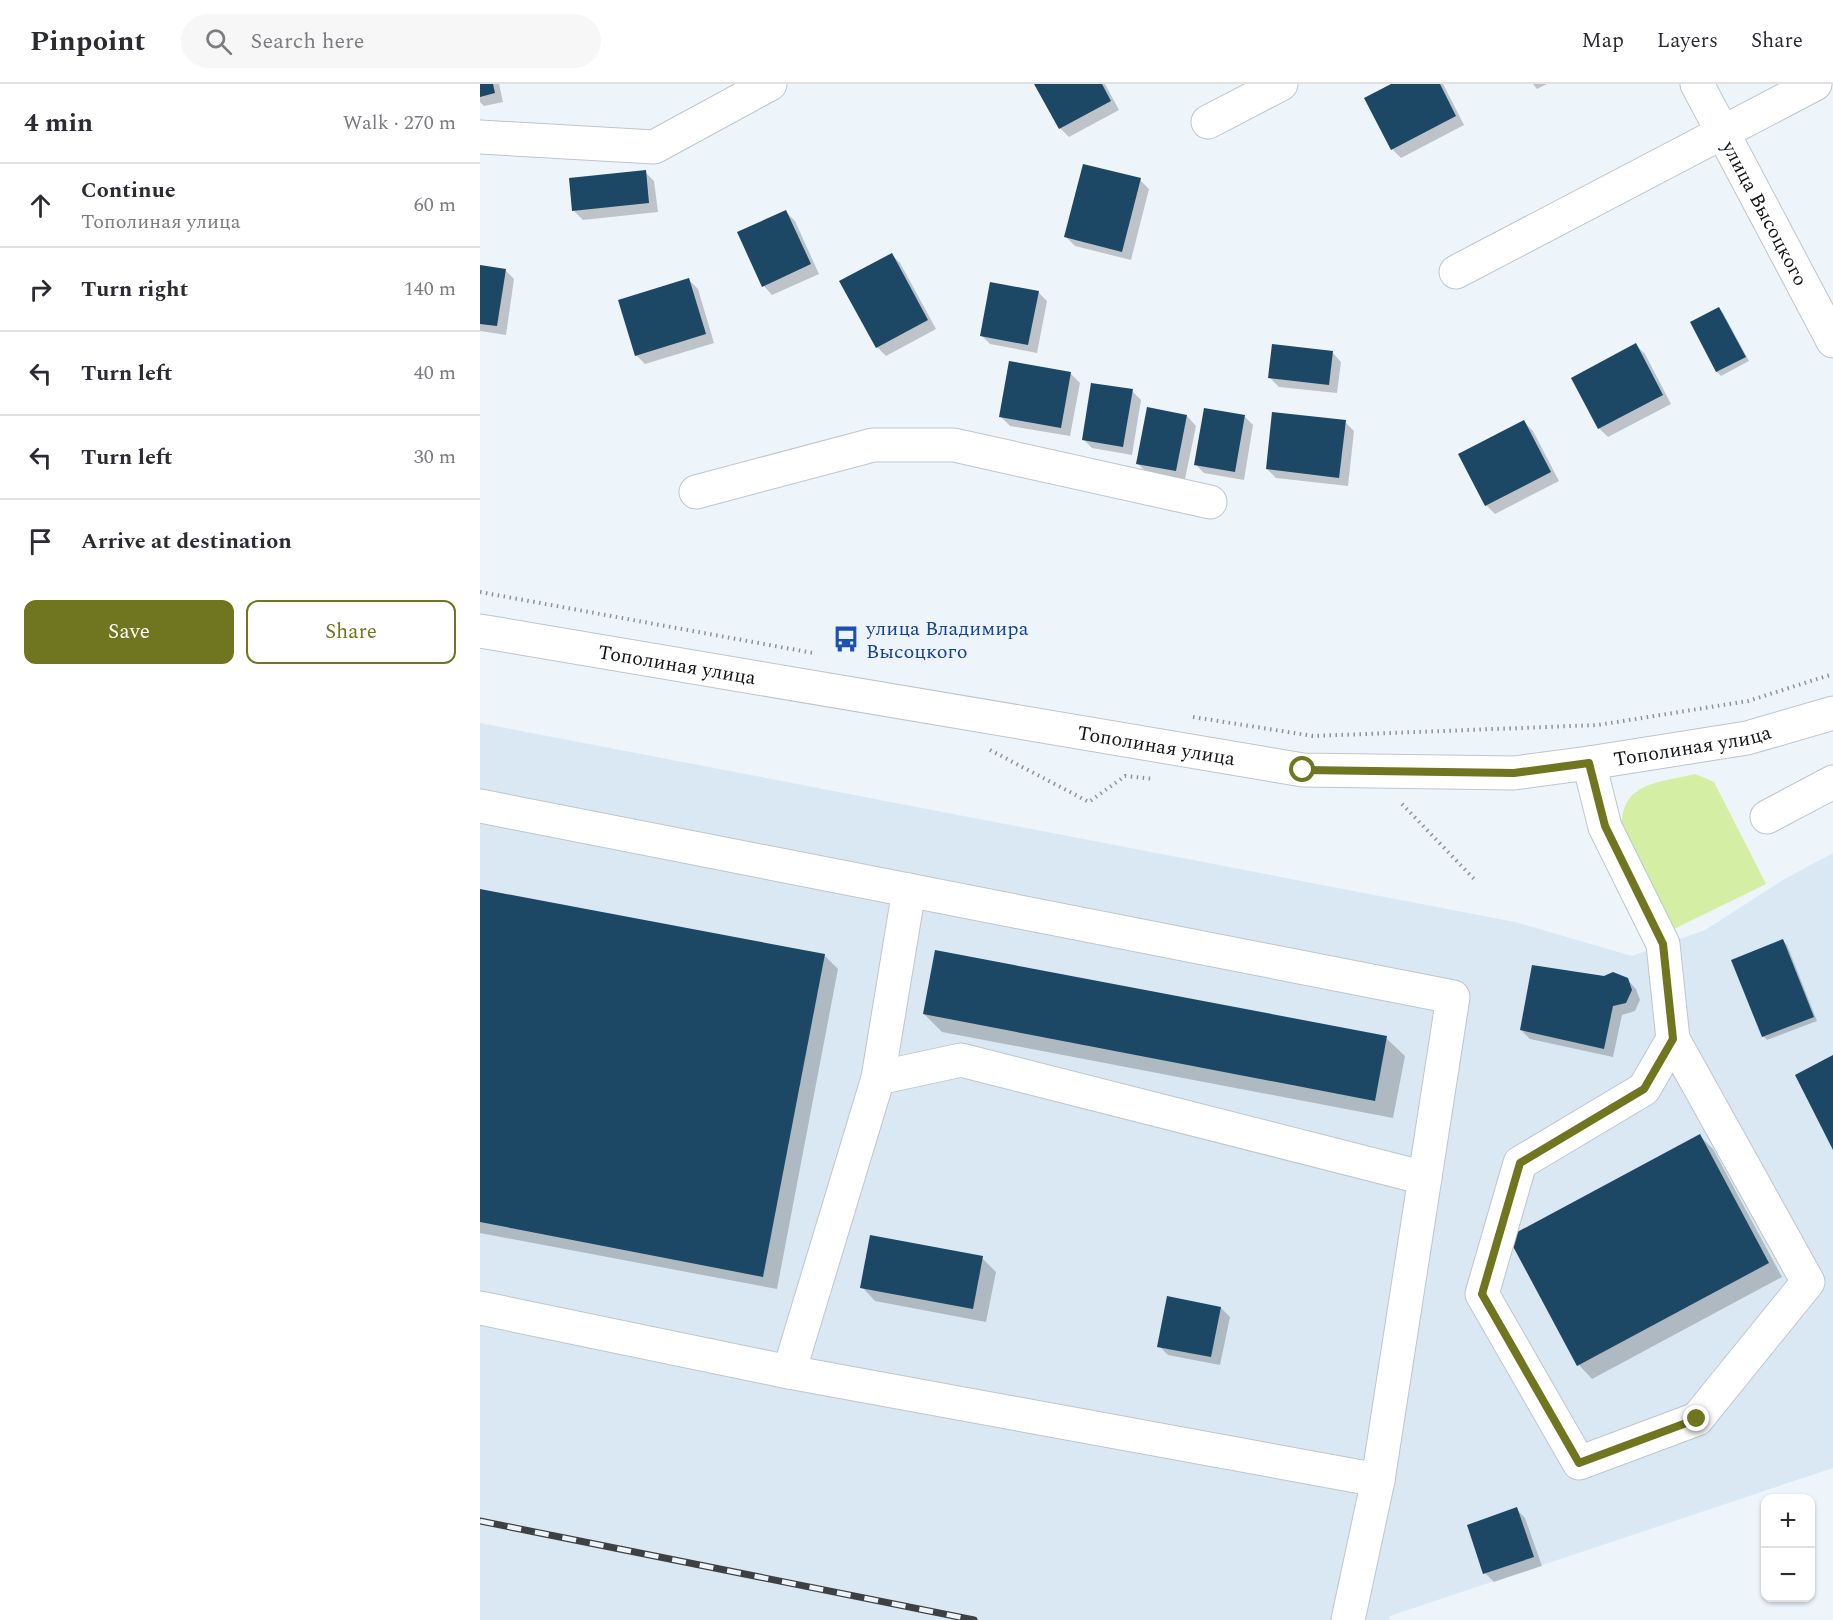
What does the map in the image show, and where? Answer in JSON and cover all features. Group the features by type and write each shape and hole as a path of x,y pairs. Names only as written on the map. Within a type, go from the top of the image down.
{"main road":[{"path":"480,137 654,147 770,84"},
{"path":"1208,122 1281,84"},
{"name":"улица Высоцкого","path":"1697,84 1833,341"},
{"path":"1456,272 1815,84"},
{"path":"696,492 873,445 954,445 1210,502"},
{"name":"Тополиная улица","path":"480,631 1303,770 1514,773 1748,738 1833,713"},
{"path":"1589,763 1605,826 1663,944 1673,1039 1808,1282 1697,1419 1579,1463 1482,1294 1520,1163 1644,1089 1673,1039"},
{"path":"1767,817 1833,782"},
{"path":"480,806 1453,997 1378,1480 1348,1620"},
{"path":"789,1372 878,1078 909,890"},
{"path":"878,1078 961,1060 1425,1178"},
{"path":"480,1308 789,1372 1378,1480"}],"path":[{"path":"480,592 817,653"},
{"path":"1186,716 1313,736 1598,725 1748,701 1833,674"}],"shaded area":[{"path":"480,723 1515,922 1632,956 1705,930 1783,880 1833,853 1833,1468 1390,1616 1389,1620 480,1620"}],"green space":[{"path":"1695,774 1714,782 1766,884 1674,929 1622,835 1622,818 1626,805 1642,788"}],"building":[{"path":"480,84 493,84 495,93 480,97"},
{"path":"1034,84 1102,84 1111,101 1059,129"},
{"path":"1391,84 1440,84 1456,116 1391,150 1364,98"},
{"path":"1083,164 1141,178 1122,252 1064,237"},
{"path":"646,170 649,203 572,211 569,178"},
{"path":"786,210 811,264 762,287 737,232"},
{"path":"892,253 928,320 876,348 839,281"},
{"path":"480,265 506,269 497,326 480,324"},
{"path":"689,278 706,334 635,356 618,300"},
{"path":"990,282 1039,291 1028,345 980,336"},
{"path":"1719,307 1746,357 1716,372 1690,322"},
{"path":"1636,343 1663,395 1598,429 1571,378"},
{"path":"1272,344 1333,351 1329,385 1268,378"},
{"path":"1009,361 1071,372 1061,428 999,417"},
{"path":"1091,383 1133,389 1123,447 1082,440"},
{"path":"1147,407 1187,415 1176,471 1136,464"},
{"path":"1204,408 1245,415 1235,472 1194,465"},
{"path":"1272,412 1346,420 1339,478 1266,469"},
{"path":"1524,420 1551,472 1485,506 1458,454"},
{"path":"480,889 825,954 763,1277 480,1222"},
{"path":"1783,939 1814,1017 1762,1037 1731,960"},
{"path":"935,950 1387,1036 1375,1101 923,1014"},
{"path":"1532,965 1604,976 1613,972 1628,978 1632,990 1626,1003 1613,1006 1604,1049 1520,1030"},
{"path":"1833,1055 1833,1150 1795,1075"},
{"path":"1700,1134 1769,1263 1577,1366 1508,1237"},
{"path":"870,1235 983,1256 973,1309 860,1288"},
{"path":"1167,1296 1221,1307 1211,1357 1157,1347"},
{"path":"1517,1507 1534,1557 1483,1574 1467,1525"}],"railway":[{"path":"480,1521 974,1620"}],"place":[{"name":"улица Владимира Высоцкого","path":"846,639"}],"route":[{"path":"1303,770 1514,773 1589,763 1605,826 1663,944 1673,1039 1644,1089 1520,1163 1482,1294 1579,1463 1697,1419"}]}
